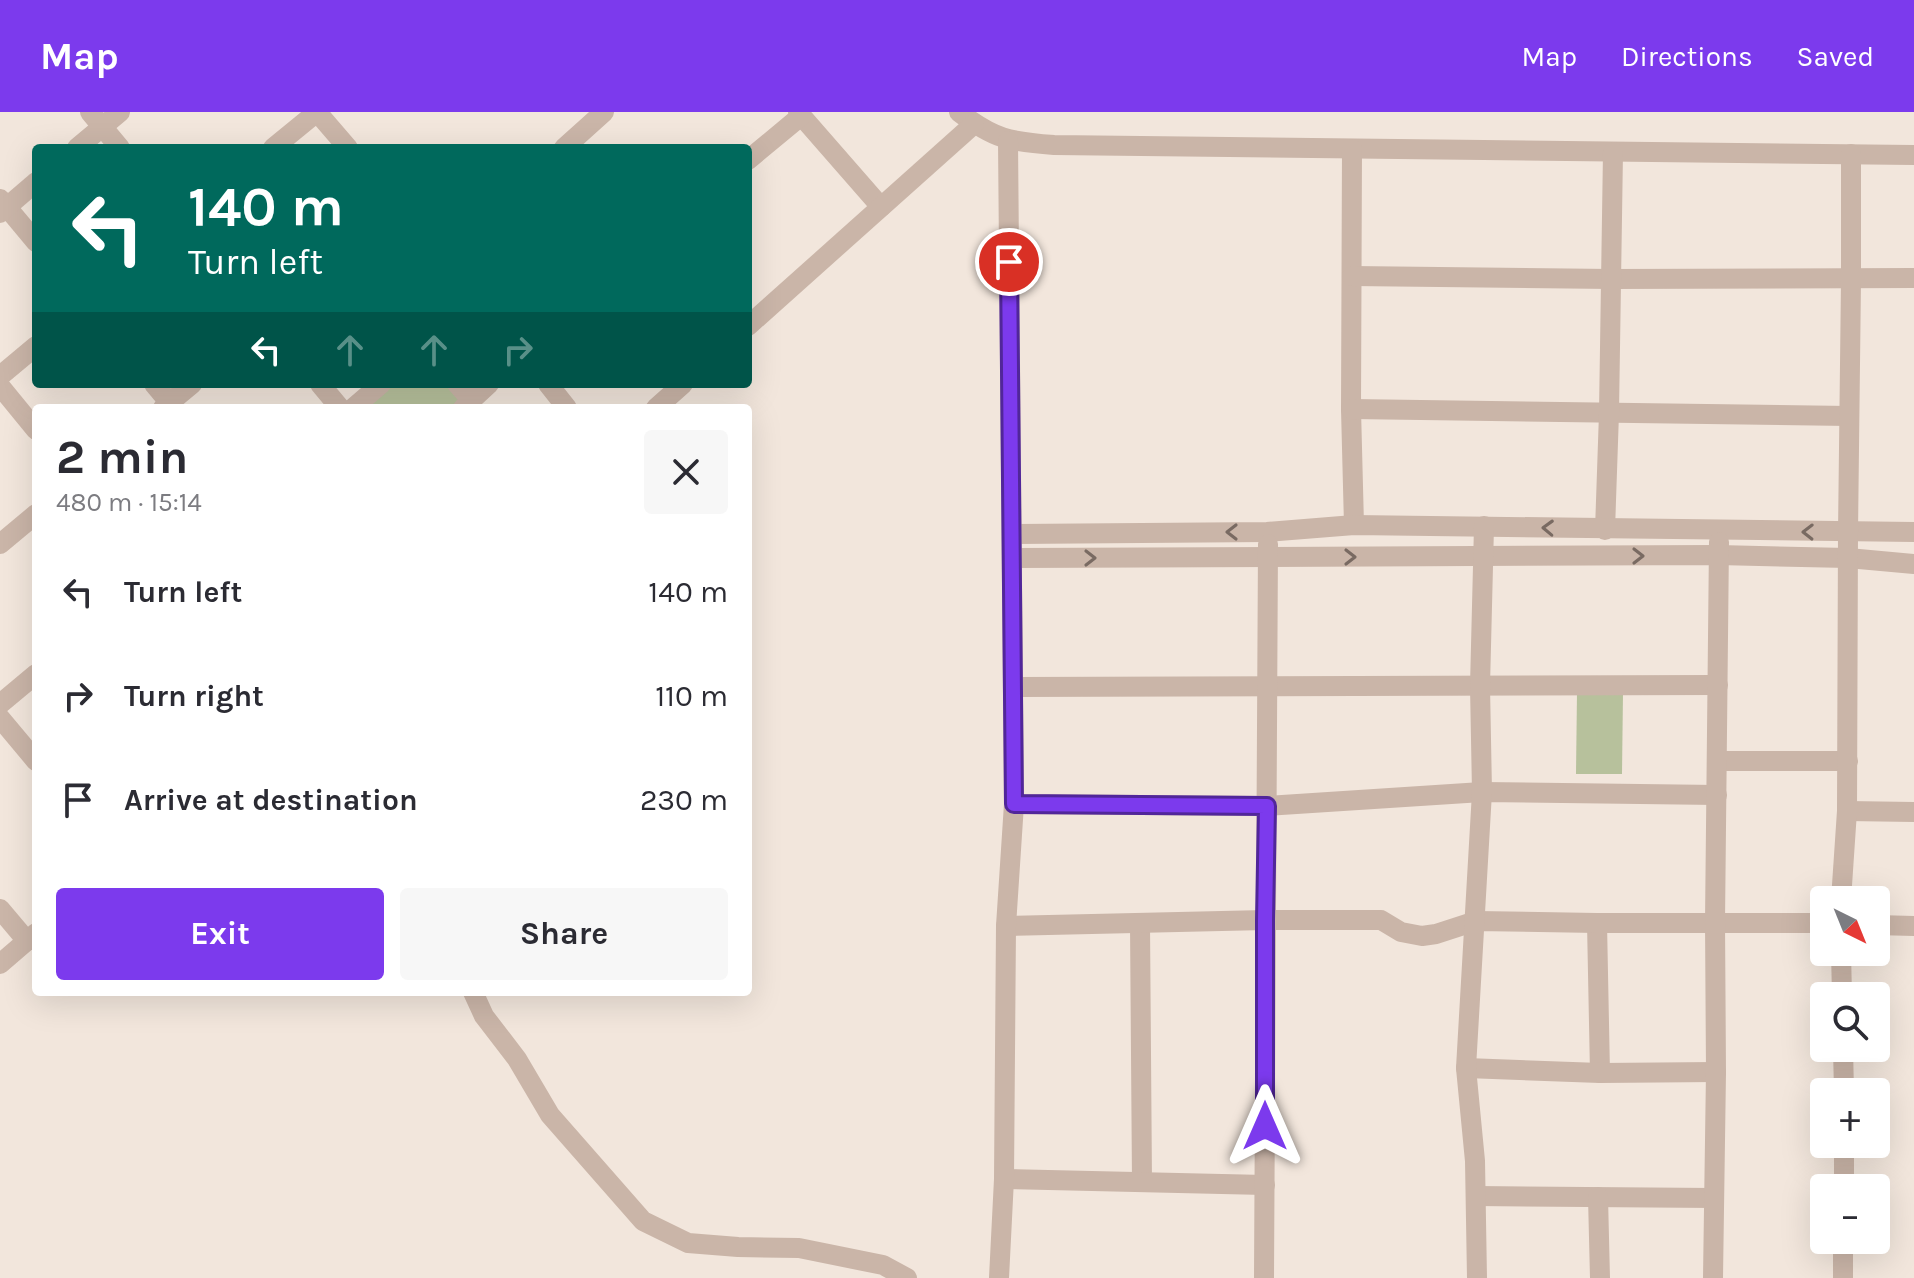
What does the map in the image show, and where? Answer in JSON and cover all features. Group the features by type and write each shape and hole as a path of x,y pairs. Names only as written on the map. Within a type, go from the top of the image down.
{"street":[{"path":"80,144 96,120 120,112"},
{"path":"278,144 317,112 345,144"},
{"path":"575,144 604,112"},
{"path":"752,156 800,114 881,207"},
{"path":"752,322 881,207 966,118 1008,141 1054,145 1914,155"},
{"path":"96,120 117,144"},
{"path":"999,1278 1004,1179 1006,926 1014,804 1008,141"},
{"path":"1352,149 1354,525"},
{"path":"1605,530 1613,152"},
{"path":"1842,886 1848,761 1851,154"},
{"path":"32,185 2,206 32,238"},
{"path":"1352,276 1914,278"},
{"path":"0,376 32,349"},
{"path":"0,386 32,425"},
{"path":"171,404 188,388"},
{"path":"323,388 337,404"},
{"path":"358,404 376,388"},
{"path":"468,404 485,388"},
{"path":"551,388 564,404"},
{"path":"660,404 678,388"},
{"path":"1351,409 1849,416"},
{"path":"0,544 32,517"},
{"path":"1012,534 1267,532 1354,525 1914,532"},
{"path":"1477,1278 1476,1196 1466,1068 1482,792 1480,686 1484,526"},
{"path":"1713,1278 1720,531"},
{"path":"1264,1278 1267,532"},
{"path":"1012,558 1718,555 1848,558 1914,564"},
{"path":"0,704 32,677"},
{"path":"1013,687 1718,685"},
{"path":"0,718 32,756"},
{"path":"1718,761 1848,761"},
{"path":"1014,804 1267,806 1482,792 1717,795"},
{"path":"1847,811 1914,812"},
{"path":"0,909 32,937 0,964"},
{"path":"1006,926 1381,920 1401,932 1422,936 1476,921 1810,923"},
{"path":"1597,923 1600,1073"},
{"path":"1140,924 1142,1182"},
{"path":"1890,925 1914,926"},
{"path":"475,996 484,1016 517,1059 550,1115 643,1221 688,1243 799,1248 883,1265 907,1278"},
{"path":"1466,1068 1600,1073 1716,1072"},
{"path":"1004,1179 1265,1185"},
{"path":"1476,1196 1714,1198"},
{"path":"1598,1197 1600,1278"},
{"path":"1843,1254 1843,1278"}],"green space":[{"path":"389,388 453,388 464,401 461,404 371,404"},
{"path":"1577,693 1623,693 1622,774 1576,774"}],"route":[{"path":"1009,262 1014,804 1267,806 1265,1126"}]}
